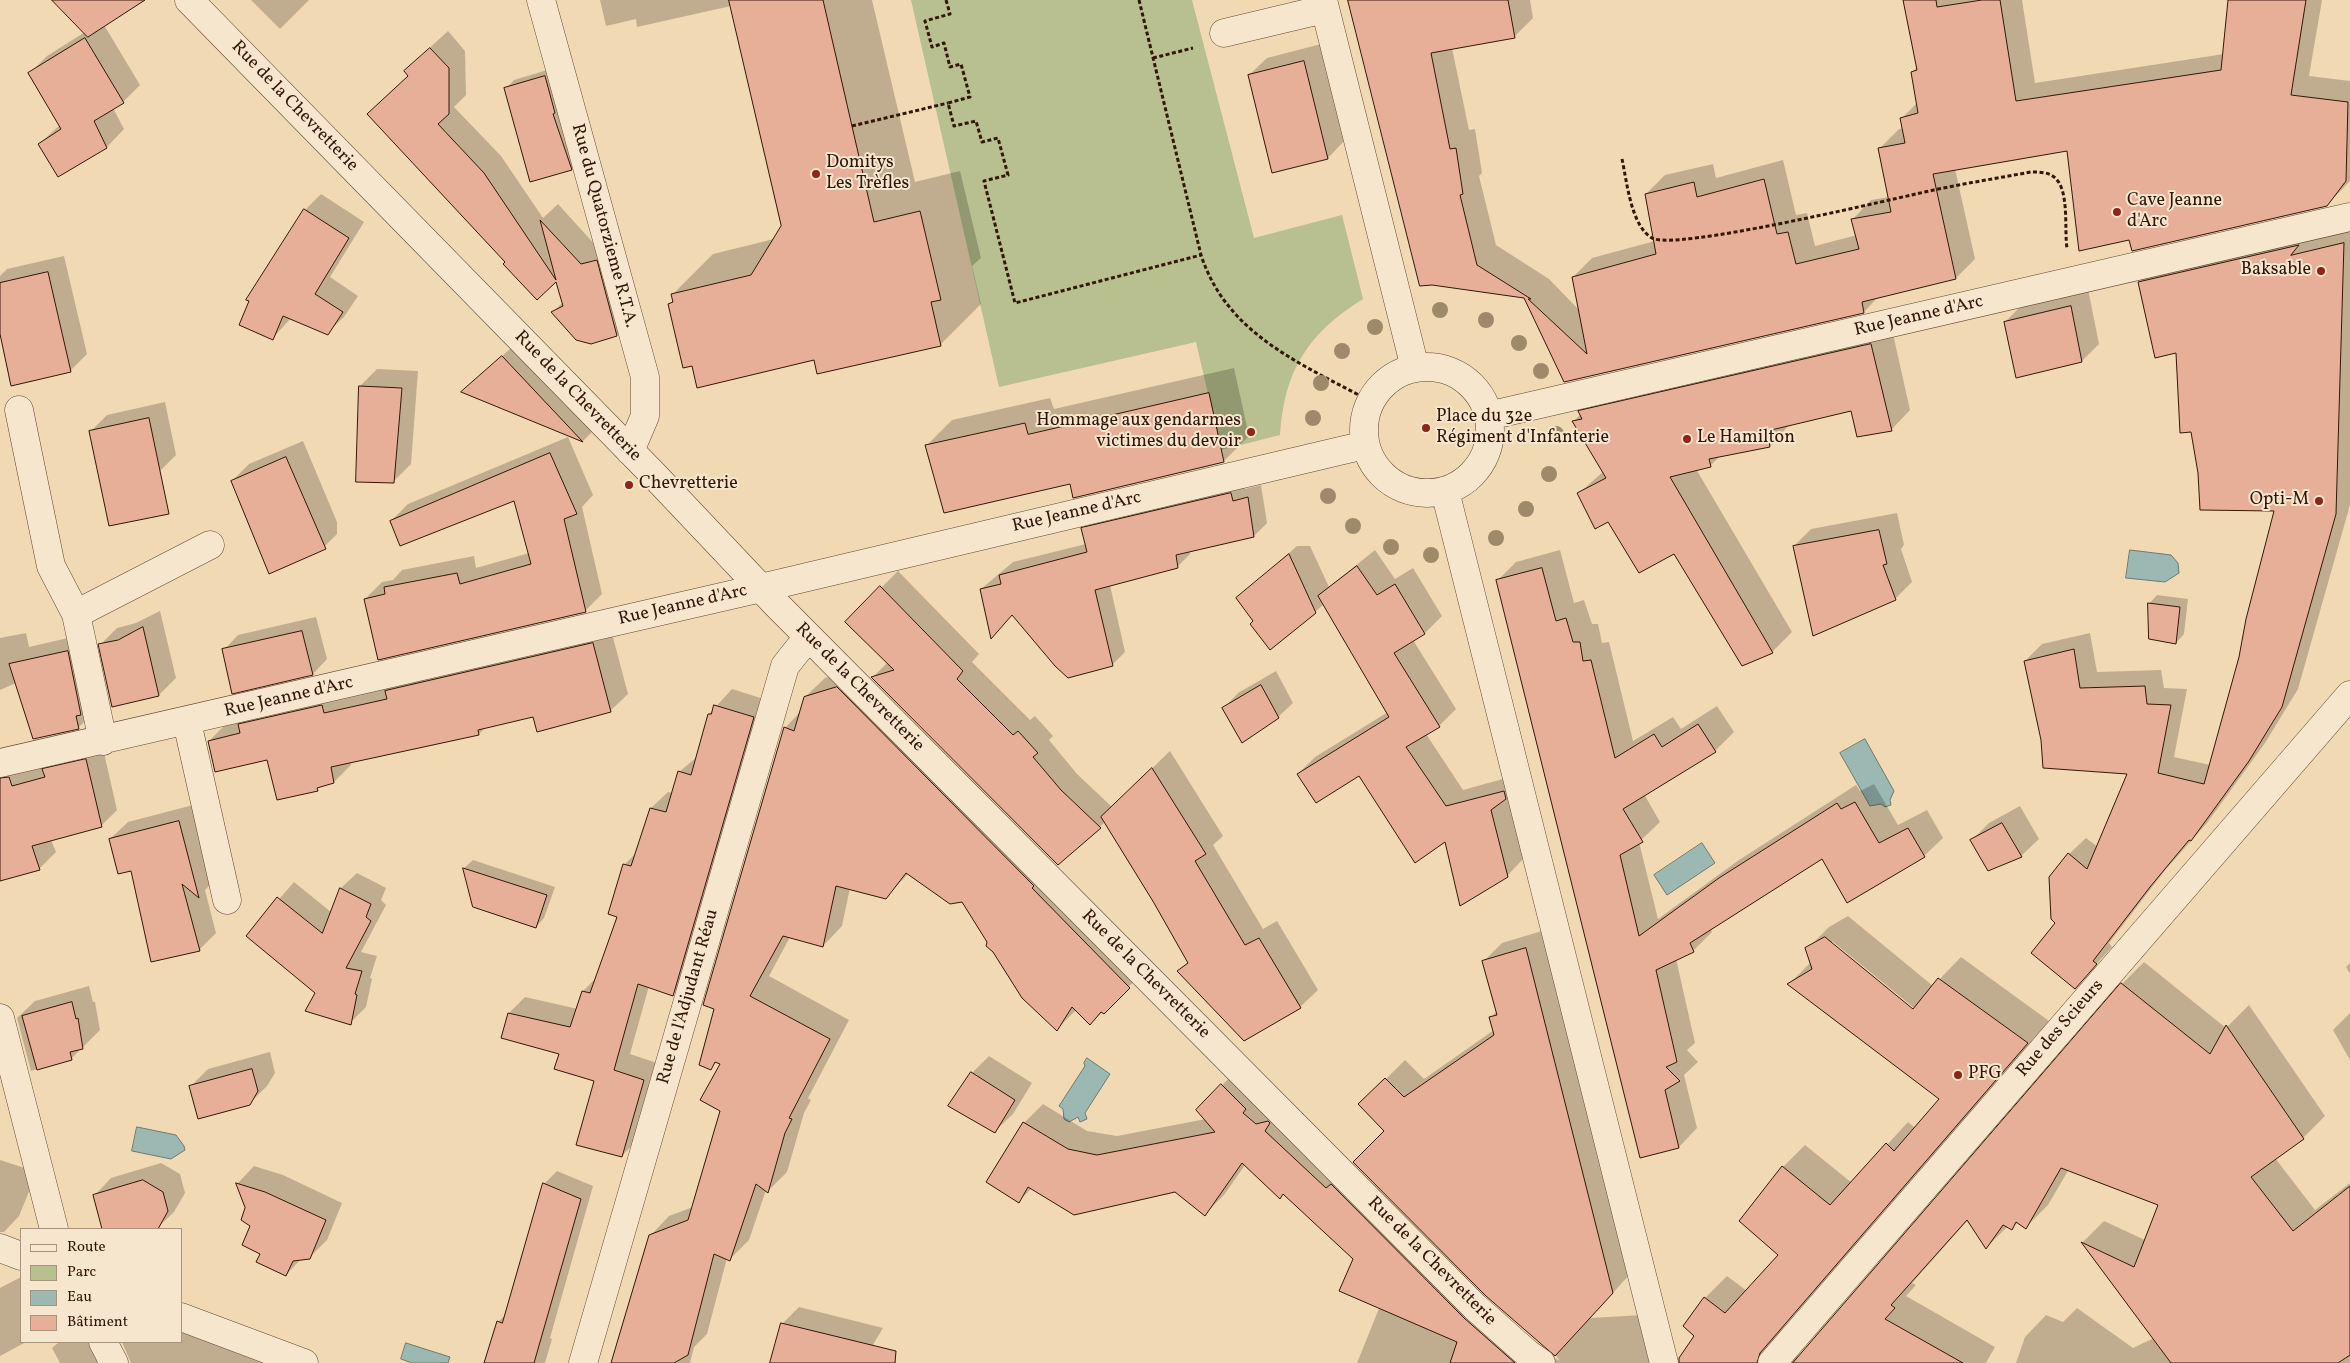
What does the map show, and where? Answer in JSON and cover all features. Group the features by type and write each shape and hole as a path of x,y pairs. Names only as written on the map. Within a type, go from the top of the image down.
{"street":[{"name":"Rue de la Chevretterie","path":"189,0 630,451 808,637 1475,1307 1528,1354 1541,1363"},
{"name":"Rue du Quatorzieme R.T.A.","path":"541,0 645,378 645,416 630,451"},
{"path":"1224,33 1324,4 1415,368"},
{"name":"Rue Jeanne d'Arc","path":"1488,416 2350,217"},
{"path":"1434,367 1453,373 1469,383 1481,398 1488,416 1490,435 1486,454 1476,470 1462,483 1445,491 1425,494 1405,490 1387,480 1373,464 1365,445 1363,430 1365,415 1370,401 1382,386 1397,374 1415,368 1434,367"},
{"path":"19,410 51,566 76,614 103,741"},
{"name":"Rue Jeanne d'Arc","path":"0,764 761,588 1365,445"},
{"path":"1445,491 1664,1363"},
{"path":"76,614 210,545"},
{"name":"Rue de l'Adjudant Réau","path":"583,1363 785,666 808,637"},
{"name":"Rue des Scieurs","path":"1772,1363 2350,694"},
{"path":"187,722 227,900"},
{"path":"0,1018 54,1228"},
{"path":"0,1248 20,1256"},
{"path":"182,1317 304,1363"},
{"path":"103,1343 114,1363"}],"path":[{"path":"852,126 970,98 961,64 950,67 944,44 932,47 925,21 950,14 946,0"},
{"path":"1139,0 1201,255 1207,273 1222,300 1244,326 1265,342 1298,363 1370,401"},
{"path":"1153,58 1202,46 1224,33"},
{"path":"948,103 954,126 976,121 982,142 998,138 1008,175 984,182 1015,303 1201,255"},
{"path":"1622,159 1631,202 1644,232 1655,240 1667,241 1716,235 1854,209 1968,183 2031,172 2045,173 2054,177 2063,193 2065,235 2075,280"}],"green space":[{"path":"911,0 1192,0 1254,238 1342,215 1363,299 1327,326 1302,356 1287,392 1282,412 1280,435 1221,450 1196,342 999,387"}],"water":[{"path":"2130,550 2171,555 2178,563 2179,573 2165,582 2126,578"},
{"path":"1865,739 1894,791 1890,800 1891,805 1885,807 1881,804 1870,806 1840,753"},
{"path":"1702,843 1715,863 1667,895 1654,875"},
{"path":"1087,1058 1110,1074 1085,1113 1087,1119 1080,1122 1078,1117 1069,1122 1064,1119 1063,1109 1059,1106 1085,1066 1084,1063"},
{"path":"137,1127 176,1135 185,1150 171,1159 132,1151"},
{"path":"406,1343 450,1357 448,1363 412,1363 401,1359"}],"building":[{"path":"52,0 145,0 88,37"},
{"path":"729,0 823,0 874,222 920,211 941,300 931,302 941,346 817,374 814,360 697,388 692,366 683,368 668,304 673,302 671,294 751,275 781,226"},
{"path":"1348,0 1508,0 1515,38 1431,53 1450,149 1456,148 1463,194 1460,195 1477,265 1531,299 1528,299 1587,354 1572,277 1656,254 1645,194 1694,182 1697,197 1764,179 1777,234 1788,232 1796,264 1859,249 1851,219 1891,212 1878,148 1905,143 1900,118 1918,113 1911,72 1917,70 1903,0 1936,0 1937,7 1982,0 2000,0 2016,101 2221,70 2228,0 2306,0 2291,95 2348,102 2346,181 2327,206 2132,251 2129,240 2079,251 2067,151 1933,174 1956,279 1862,302 1864,313 1564,382 1524,298 1432,285 1420,286"},
{"path":"85,38 124,103 94,121 107,148 58,177 38,144 61,129 28,73"},
{"path":"430,48 449,68 449,114 438,124 484,173 556,280 540,220 581,264 597,260 617,336 591,344 576,340 551,312 563,306 556,282 537,300 503,264 505,262 367,114 408,76 404,71"},
{"path":"1304,61 1328,159 1272,173 1248,75"},
{"path":"545,76 555,113 553,114 572,170 530,182 504,88"},
{"path":"304,209 349,238 315,294 343,312 328,335 283,316 273,340 239,325 249,301 246,300"},
{"path":"2344,243 2336,514 2282,707 2249,761 2191,841 2189,840 2150,887 2093,961 2097,964 2075,989 2031,953 2055,923 2051,919 2049,877 2068,853 2087,869 2127,774 2043,768 2041,740 2024,661 2074,649 2080,688 2145,686 2147,704 2171,705 2158,773 2204,784 2239,657 2246,619 2274,511 2200,510 2198,473 2191,432 2180,433 2176,353 2155,358 2138,282 2299,245 2291,255"},
{"path":"48,272 71,372 11,386 0,334 0,283"},
{"path":"2071,306 2082,362 2016,378 2004,322"},
{"path":"1871,344 1892,431 1857,437 1851,411 1767,431 1770,447 1709,459 1711,467 1670,477 1773,653 1742,666 1674,554 1639,573 1608,522 1595,529 1577,493 1606,478 1572,421 1582,419 1578,411"},
{"path":"502,356 583,442 461,392"},
{"path":"359,386 402,388 394,483 356,482"},
{"path":"1209,393 1224,462 1073,498 1070,484 944,513 925,445 1025,423 1028,434"},
{"path":"149,418 169,514 109,526 89,431"},
{"path":"550,453 577,514 564,519 586,612 378,660 364,599 385,594 384,587 457,573 460,584 531,564 514,501 400,546 390,521"},
{"path":"286,457 326,549 269,574 231,481"},
{"path":"1231,493 1233,501 1248,497 1254,537 1176,555 1178,568 1095,590 1113,666 1068,678 1055,666 1012,615 991,639 980,589 1001,584 999,575 1087,552 1081,528"},
{"path":"1879,530 1887,564 1883,565 1896,600 1813,636 1793,546"},
{"path":"1289,554 1316,613 1270,650 1250,624 1253,621 1236,598"},
{"path":"1357,566 1377,595 1395,584 1425,634 1394,653 1440,727 1406,747 1446,806 1504,791 1506,799 1491,810 1508,877 1460,906 1445,842 1415,863 1359,776 1316,803 1297,774 1389,717 1318,596"},
{"path":"1542,568 1556,621 1566,618 1573,642 1580,642 1583,661 1591,660 1615,758 1654,734 1662,747 1698,724 1716,752 1623,809 1643,842 1620,855 1639,936 1719,878 1837,803 1841,809 1855,802 1879,843 1908,828 1925,857 1847,903 1822,859 1690,943 1694,952 1656,970 1677,1062 1666,1067 1680,1081 1665,1090 1679,1148 1640,1158 1496,580"},
{"path":"880,586 963,671 957,679 1013,735 1018,731 1038,753 1033,757 1061,790 1101,828 1058,865 871,677 894,670 845,622"},
{"path":"2148,603 2180,607 2176,644 2149,639"},
{"path":"143,627 159,696 112,707 98,644 118,640"},
{"path":"302,631 313,675 232,694 222,649"},
{"path":"593,643 611,712 537,732 533,717 478,730 479,735 331,767 334,783 317,788 318,791 277,800 267,760 215,772 208,741 240,733 238,724 322,705 324,713 387,699 385,691"},
{"path":"68,651 81,715 76,716 79,729 33,739 9,664"},
{"path":"1261,685 1279,718 1242,743 1222,708"},
{"path":"837,687 1034,886 1032,888 1130,988 1104,1014 1101,1012 1090,1025 1072,1007 1057,1031 1022,998 993,952 986,946 987,942 962,902 950,904 906,873 886,899 836,886 823,947 783,936 750,996 830,1039 789,1118 792,1119 785,1133 768,1193 756,1184 730,1261 714,1254 688,1355 674,1363 611,1363 649,1235 688,1220 720,1111 700,1100 720,1064 715,1062 711,1070 699,1065 714,1009 703,1005 784,727 794,731 804,697"},
{"path":"714,705 754,717 673,996 638,984 614,1070 644,1080 622,1157 576,1145 594,1081 554,1069 559,1054 501,1038 508,1013 570,1027 582,991 590,993 617,917 608,914 623,864 631,866 650,808 666,812 678,771 691,775 708,714 711,714"},
{"path":"86,759 102,827 32,846 40,870 0,881 0,778 9,777 12,786 45,777 42,769"},
{"path":"1152,768 1206,854 1195,861 1245,945 1259,938 1301,1008 1244,1041 1177,971 1188,963 1154,903 1101,817"},
{"path":"179,821 199,898 182,884 200,951 151,962 131,871 118,874 109,839"},
{"path":"2002,823 2022,857 1988,871 1970,840"},
{"path":"463,868 547,895 536,928 473,907"},
{"path":"340,888 371,904 366,917 371,921 346,968 362,971 355,994 357,995 351,1025 305,1011 315,993 246,936 277,897 322,933"},
{"path":"1825,937 1913,1009 1938,978 2028,1043 1760,1353 1757,1363 1679,1363 1679,1358 1694,1336 1683,1326 1704,1297 1725,1313 1778,1255 1739,1221 1782,1166 1830,1205 1886,1143 1894,1151 1939,1099 1787,984 1812,969 1805,948"},
{"path":"1526,948 1613,1293 1555,1356 1486,1296 1353,1162 1384,1131 1358,1104 1385,1078 1404,1097 1494,1035 1489,1017 1497,1015 1482,961"},
{"path":"2121,983 2210,1054 2226,1025 2304,1139 2251,1177 2293,1231 2350,1186 2350,1355 2338,1363 2171,1363 2081,1242 2134,1267 2158,1205 2061,1168 2026,1229 2016,1222 2012,1230 2003,1225 1986,1249 1967,1220 1891,1305 1895,1308 1885,1319 1963,1363 1793,1363"},
{"path":"72,1002 76,1019 78,1018 83,1049 70,1052 72,1060 37,1070 22,1016"},
{"path":"252,1069 258,1091 250,1105 198,1119 189,1086"},
{"path":"971,1072 1015,1100 995,1133 948,1106"},
{"path":"1221,1084 1246,1109 1243,1113 1256,1124 1268,1121 1270,1123 1265,1131 1326,1188 1331,1184 1464,1318 1515,1363 1450,1363 1457,1342 1339,1291 1353,1259 1283,1194 1280,1199 1242,1163 1205,1216 1175,1192 1074,1215 1028,1187 1019,1203 986,1182 1023,1122 1068,1149 1097,1155 1215,1132 1196,1110"},
{"path":"143,1180 163,1192 168,1211 159,1228 102,1228 93,1195"},
{"path":"236,1183 265,1192 326,1220 310,1259 293,1261 286,1276 256,1262 260,1254 242,1245 250,1226 241,1220 245,1208"},
{"path":"543,1183 581,1199 534,1363 484,1363 497,1321 502,1323"},
{"path":"781,1323 896,1351 895,1363 770,1363"}],"place":[{"name":"Domitys Les Trèfles","path":"816,174"},
{"name":"Cave Jeanne d'Arc","path":"2117,212"},
{"name":"Baksable","path":"2321,271"},
{"name":"Place du 32e Régiment d'Infanterie","path":"1426,428"},
{"name":"Hommage aux gendarmes victimes du devoir","path":"1251,432"},
{"name":"Le Hamilton","path":"1687,439"},
{"name":"Chevretterie","path":"629,485"},
{"name":"Opti-M","path":"2319,501"},
{"name":"PFG","path":"1958,1075"}]}
